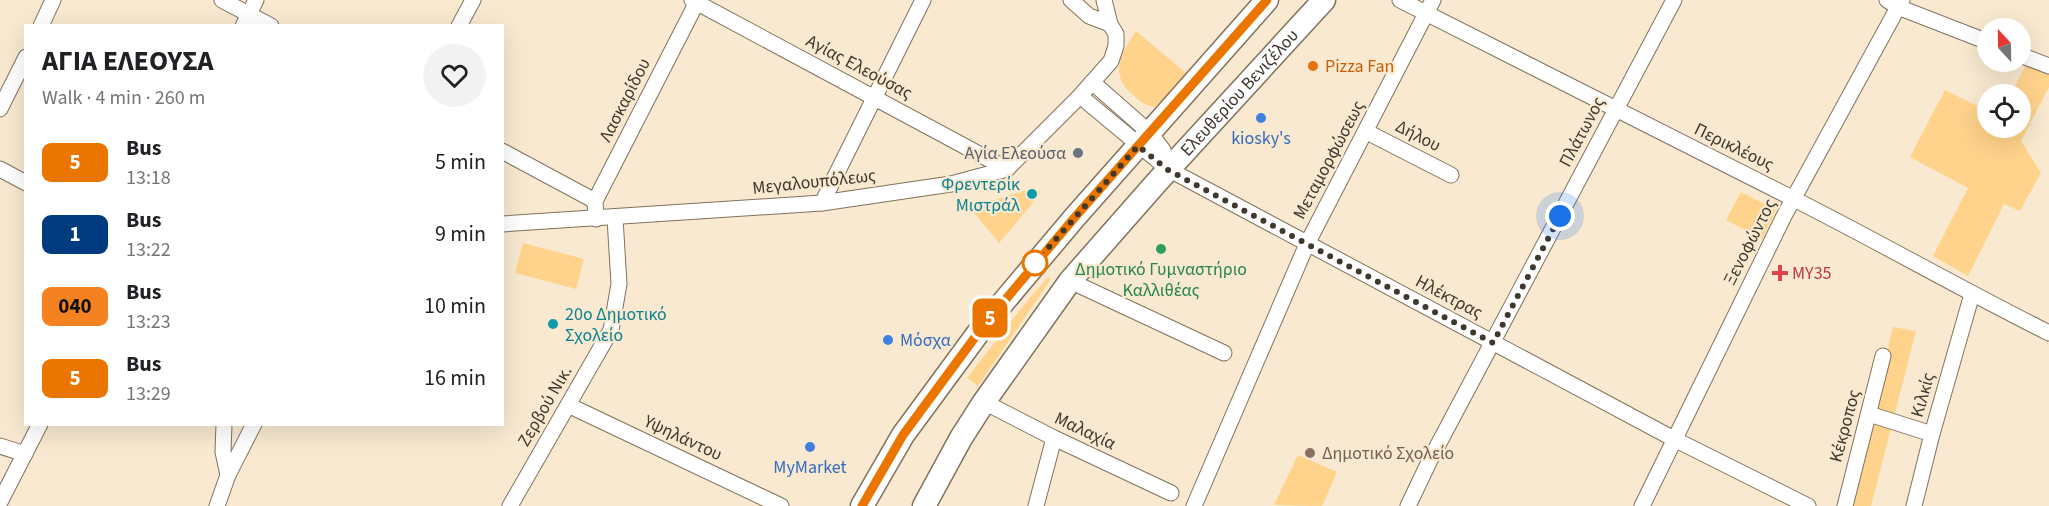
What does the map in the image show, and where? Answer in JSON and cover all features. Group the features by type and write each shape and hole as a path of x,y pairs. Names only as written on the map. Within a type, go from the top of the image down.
{"main road":[{"path":"862,506 903,435 984,325 1049,247 1267,0"},
{"name":"Ελευθερίου Βενιζέλου","path":"924,506 961,438 984,402 1070,281 1324,0"}],"street":[{"path":"42,24 53,0"},
{"path":"222,0 268,24"},
{"path":"460,24 473,0"},
{"path":"822,203 922,0"},
{"path":"1071,0 1089,16 1110,24"},
{"path":"1007,169 1080,96 1111,61 1116,46 1116,34 1110,24 1104,0"},
{"name":"Περικλέους","path":"1400,0 1430,7 1615,110 1793,199 2049,333"},
{"name":"Πλάτωνος","path":"1408,506 1430,460 1674,0"},
{"name":"Αγίας Ελεούσας","path":"696,1 1007,169"},
{"name":"Λασκαρίδου","path":"595,201 696,1"},
{"path":"1896,2 1977,37"},
{"name":"Ξενοφώντος","path":"1642,506 1793,199 1896,2"},
{"name":"Μεταμορφώσεως","path":"1195,506 1307,243 1367,132 1430,7"},
{"path":"2031,59 2049,66"},
{"path":"0,109 24,61"},
{"path":"1092,82 1144,139"},
{"path":"1080,96 1144,139"},
{"name":"Δήλου","path":"1367,132 1451,175"},
{"name":"Ηλέκτρας","path":"1144,139 1168,170 1674,439 1808,506"},
{"path":"504,152 595,201 596,219"},
{"path":"0,169 24,182"},
{"name":"Μεγαλουπόλεως","path":"504,225 822,203 951,184 1007,169"},
{"name":"Ζερβού Νικ.","path":"510,506 611,330 619,284 615,218"},
{"path":"1070,281 1224,353"},
{"name":"Κιλκίς","path":"1914,506 1972,294"},
{"name":"Κέκροπος","path":"1845,506 1883,357"},
{"name":"Μαλαχία","path":"984,402 1171,493"},
{"name":"Υψηλάντου","path":"568,405 781,506"},
{"path":"1869,414 1932,434"},
{"path":"0,502 39,426"},
{"path":"224,426 223,452 228,474"},
{"path":"218,506 228,474 253,426"},
{"path":"1036,506 1054,438"},
{"path":"0,446 25,454"}],"shaded area":[{"path":"1136,31 1186,73 1169,94 1154,107 1145,104 1125,87 1119,71 1122,56"},
{"path":"2031,65 2049,72 2049,87 2031,122 2031,84 2016,84 2022,72 2031,72"},
{"path":"1945,90 1977,106 1977,138 2023,138 2021,141 2041,173 2020,211 2004,204 1968,276 1933,256 1968,188 1910,157"},
{"path":"1032,188 1030,194 1032,196 1039,191 1041,193 999,243 970,208"},
{"path":"1741,192 1776,210 1762,239 1726,220"},
{"path":"523,243 584,259 576,289 515,273"},
{"path":"1048,277 1051,279 978,386 967,378"},
{"path":"1893,327 1916,331 1871,506 1848,506"},
{"path":"1298,455 1337,472 1322,506 1274,505"}],"bus line":[{"name":"5","path":"862,506 903,435 984,325 1075,217 1267,0"}],"place":[{"name":"Pizza Fan","path":"1313,66"},
{"name":"kiosky's","path":"1261,118"},
{"name":"Αγία Ελεούσα","path":"1078,153"},
{"name":"Φρεντερίκ Μιστράλ","path":"1032,194"},
{"name":"Δημοτικό Γυμναστήριο Καλλιθέας","path":"1161,249"},
{"name":"MY35","path":"1780,273"},
{"name":"20ο Δημοτικό Σχολείο","path":"553,324"},
{"name":"Μόσχα","path":"888,340"},
{"name":"MyMarket","path":"810,447"},
{"name":"Δημοτικό Σχολείο","path":"1310,453"}],"route":[{"path":"1035,263 1138,146 1168,170 1493,343 1560,216"}]}
